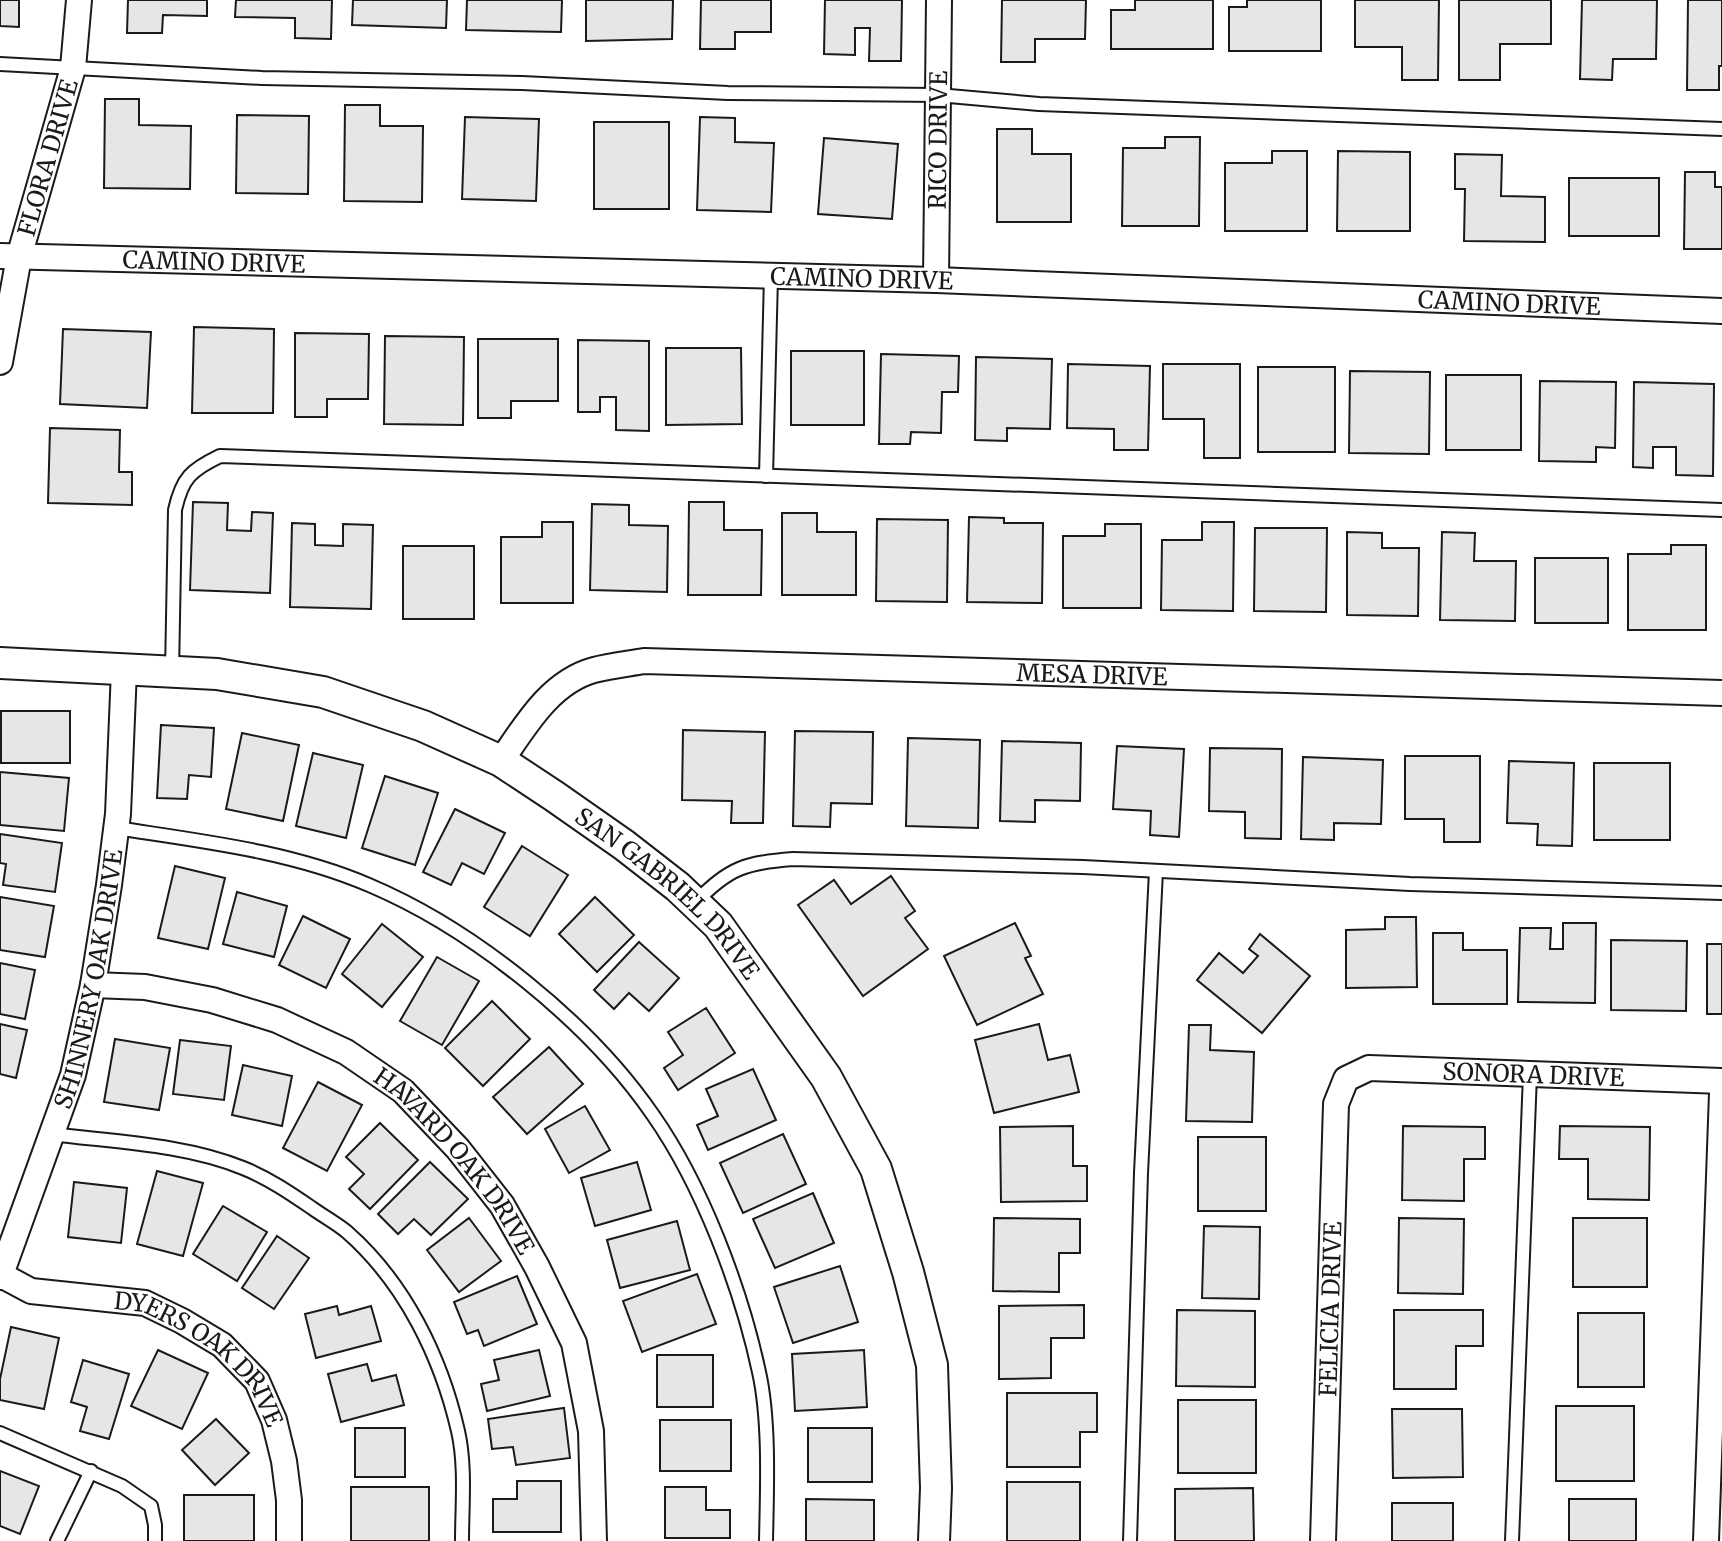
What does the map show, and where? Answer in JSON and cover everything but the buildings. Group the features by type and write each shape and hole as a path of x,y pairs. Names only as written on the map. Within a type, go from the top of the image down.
{"street":[{"name":"FLORA DRIVE","path":"0,362 10,257 73,68 79,0"},
{"name":"RICO DRIVE","path":"936,280 939,0"},
{"name":"CAMINO DRIVE","path":"10,257 936,280 1722,311"},
{"name":"MESA DRIVE","path":"501,761 529,719 557,689 591,671 644,661 1722,693"},
{"name":"SAN GABRIEL DRIVE","path":"0,663 217,674 323,692 423,726 501,761 624,845 695,903 718,925 818,1065 876,1169 908,1272 932,1365 936,1488 934,1541"},
{"name":"SHINNERY OAK DRIVE","path":"0,1276 73,1075 93,985 116,828 124,670"},
{"name":"HAVARD OAK DRIVE","path":"93,985 145,987 212,1000 290,1026 346,1052 403,1091 458,1149 502,1205 574,1343 591,1431 594,1541"},
{"name":"SONORA DRIVE","path":"1346,1079 1369,1068 1722,1081"},
{"name":"FELICIA DRIVE","path":"1323,1541 1336,1104 1346,1079"},
{"path":"1706,1541 1722,1093"},
{"name":"DYERS OAK DRIVE","path":"0,1276 31,1291 145,1303 222,1345 257,1381 274,1420 289,1500 289,1541"}],"lane":[{"path":"0,64 262,78 522,83 728,93 938,95 1039,104 1722,129"},
{"path":"766,476 771,276"},
{"path":"172,672 175,510 181,486 198,466 220,456 1722,510"},
{"path":"116,828 294,860 369,885 444,923 518,974 604,1054 654,1115 702,1199 742,1312 760,1374 765,1431 766,1541"},
{"path":"695,903 716,881 751,863 793,859 1156,871 1410,884 1722,893"},
{"path":"1130,1541 1141,1173 1156,871"},
{"path":"1512,1541 1530,1074"},
{"path":"51,1134 192,1153 242,1168 285,1190 347,1232 385,1271 418,1320 442,1381 459,1433 463,1481 462,1541"},
{"path":"0,1433 91,1471 122,1486 151,1506 155,1541"},
{"path":"57,1541 91,1471"}]}
